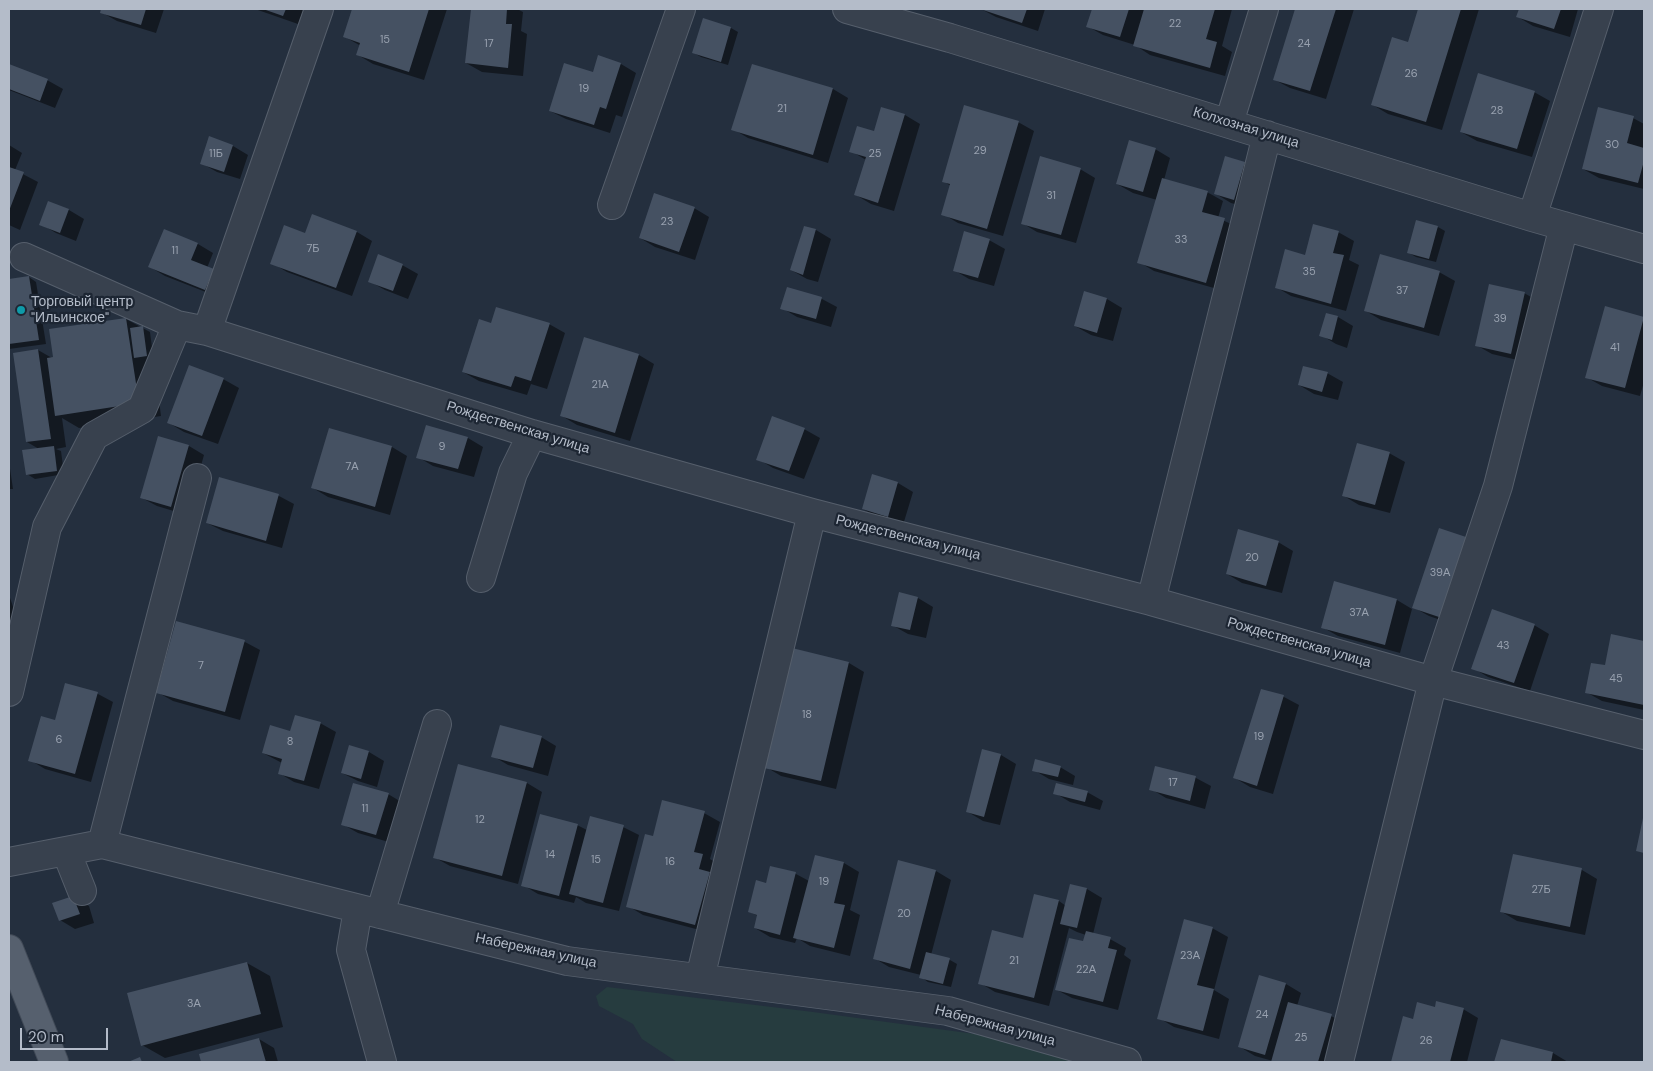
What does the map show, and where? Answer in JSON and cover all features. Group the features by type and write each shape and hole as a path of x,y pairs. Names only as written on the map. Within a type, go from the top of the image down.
{"main road":[{"path":"9,949 54,1062"}],"street":[{"path":"207,331 320,9"},
{"path":"612,205 680,9"},
{"name":"Колхозная улица","path":"847,9 959,41 1532,217 1644,248"},
{"path":"1229,123 1264,9"},
{"path":"1532,217 1599,9"},
{"path":"1151,601 1267,135"},
{"path":"1339,1062 1433,681 1498,486 1564,226"},
{"name":"Рождественская улица","path":"24,257 177,326 207,331 532,434 812,513 1151,601 1433,681 1644,735"},
{"path":"9,692 48,527 94,436 142,409 177,326"},
{"path":"481,578 513,473 532,434"},
{"path":"102,844 197,478"},
{"path":"700,978 812,513"},
{"path":"382,1062 351,950 369,912 437,724"},
{"name":"Набережная улица","path":"9,862 102,844 568,961 948,1010 1127,1062"},
{"path":"66,851 82,891"}],"green space":[{"path":"607,987 997,1037 1073,1062 677,1062 642,1039 633,1024 599,1006 596,996"}],"building":[{"path":"101,9 146,9 141,25 100,13"},
{"path":"263,9 286,9 283,16"},
{"path":"352,9 429,9 409,72 356,55 360,43 343,37"},
{"path":"471,9 507,9 506,24 512,24 508,68 465,63"},
{"path":"980,9 1027,9 1022,23"},
{"path":"1092,9 1129,9 1120,37 1086,27"},
{"path":"1144,9 1215,9 1206,39 1217,42 1210,68 1133,46"},
{"path":"1295,9 1336,9 1310,91 1273,80"},
{"path":"1418,9 1461,9 1426,122 1371,105 1392,37 1408,42"},
{"path":"1519,9 1561,9 1554,29 1516,17"},
{"path":"703,18 731,27 721,62 692,53"},
{"path":"598,55 621,63 606,109 600,107 594,125 549,111 564,63 593,72"},
{"path":"9,64 48,79 40,101 9,89"},
{"path":"752,64 833,88 813,155 731,130"},
{"path":"1478,73 1535,91 1517,149 1460,132"},
{"path":"964,105 1019,121 987,229 941,215 950,184 942,182"},
{"path":"881,107 905,114 878,203 854,195 866,157 849,152 857,126 874,131"},
{"path":"1598,107 1634,116 1627,143 1644,148 1644,161 1638,183 1582,169"},
{"path":"209,136 233,145 224,172 200,164"},
{"path":"1129,140 1156,148 1143,192 1116,184"},
{"path":"1040,156 1081,168 1061,235 1021,224"},
{"path":"1225,156 1245,162 1234,200 1214,194"},
{"path":"9,167 24,172 9,211"},
{"path":"1162,178 1208,191 1202,212 1225,218 1206,283 1137,263"},
{"path":"654,193 695,207 679,252 639,238"},
{"path":"48,201 69,209 60,233 39,225"},
{"path":"312,214 357,231 336,288 270,264 284,225 305,233"},
{"path":"1416,220 1438,226 1429,259 1407,253"},
{"path":"1313,224 1339,231 1333,253 1344,255 1331,304 1275,288 1285,249 1305,255"},
{"path":"804,226 816,229 803,275 790,270"},
{"path":"164,229 198,243 191,260 214,269 205,290 148,267"},
{"path":"964,231 990,239 978,278 953,271"},
{"path":"378,254 403,264 393,291 368,282"},
{"path":"1380,254 1440,271 1424,328 1364,311"},
{"name":"Торговый центр \"Ильинское\"","path":"29,276 39,340 9,344 9,279"},
{"path":"1489,284 1525,292 1511,354 1475,346"},
{"path":"787,287 822,297 816,319 780,309"},
{"path":"1084,291 1107,298 1097,333 1074,326"},
{"path":"1605,306 1644,317 1625,388 1585,378"},
{"path":"496,307 550,323 531,381 515,376 511,387 462,372 479,319 491,323"},
{"path":"1326,313 1338,316 1332,340 1319,336"},
{"path":"126,318 139,403 55,416 47,358 53,357 49,329"},
{"path":"143,326 147,356 134,358 130,328"},
{"path":"584,337 639,354 615,433 560,416"},
{"path":"38,349 51,439 26,442 13,353"},
{"path":"189,365 224,378 202,436 167,423"},
{"path":"1303,366 1328,372 1322,392 1298,385"},
{"path":"772,416 805,428 789,471 756,460"},
{"path":"426,425 468,437 458,469 416,458"},
{"path":"329,428 392,446 375,507 311,488"},
{"path":"158,436 189,445 171,507 140,498"},
{"path":"1357,443 1390,452 1375,505 1342,496"},
{"path":"54,446 57,471 26,475 22,450"},
{"path":"872,474 898,482 888,517 862,509"},
{"path":"219,477 279,494 266,541 206,523"},
{"path":"1439,528 1469,538 1442,618 1412,608"},
{"path":"1238,529 1279,541 1266,586 1226,574"},
{"path":"1334,581 1397,599 1385,645 1321,628"},
{"path":"899,592 918,597 910,630 891,626"},
{"path":"1492,609 1535,624 1514,683 1471,669"},
{"path":"176,621 245,640 225,712 156,693"},
{"path":"1611,634 1644,641 1644,705 1585,693 1591,663 1605,665"},
{"path":"792,648 849,662 821,781 764,768"},
{"path":"65,683 98,692 75,774 28,761 41,716 55,720"},
{"path":"1261,689 1284,695 1257,786 1233,778"},
{"path":"295,715 321,722 304,781 278,774 282,759 262,753 270,725 290,731"},
{"path":"500,725 542,736 533,768 491,757"},
{"path":"349,745 369,751 361,779 341,773"},
{"path":"982,749 1001,754 984,817 966,812"},
{"path":"1035,759 1061,766 1058,777 1032,771"},
{"path":"458,764 527,782 502,876 433,858"},
{"path":"1155,766 1196,776 1190,801 1149,790"},
{"path":"353,783 389,793 376,835 341,825"},
{"path":"1056,783 1088,791 1085,802 1053,794"},
{"path":"662,800 705,811 694,852 703,854 699,869 710,872 695,925 626,907 645,834 653,836"},
{"path":"540,814 578,824 559,896 521,886"},
{"path":"590,816 624,825 603,903 569,894"},
{"path":"1644,818 1644,853 1636,851"},
{"path":"1513,854 1582,868 1570,927 1500,912"},
{"path":"815,855 844,862 834,903 845,905 834,948 793,938"},
{"path":"898,860 936,870 910,969 873,959"},
{"path":"770,866 796,872 780,935 754,928 757,915 748,912 756,880 766,883"},
{"path":"1070,884 1087,888 1077,928 1060,924"},
{"path":"1034,894 1059,900 1034,998 978,984 992,930 1023,938"},
{"path":"73,896 80,914 59,921 52,903"},
{"path":"1184,919 1213,927 1197,985 1214,989 1203,1031 1157,1019"},
{"path":"1086,931 1111,937 1108,948 1117,950 1103,1002 1055,990 1069,938 1083,941"},
{"path":"926,952 950,958 943,984 919,978"},
{"path":"247,962 261,1014 141,1046 127,993"},
{"path":"1259,975 1286,983 1265,1055 1238,1047"},
{"path":"1436,1001 1464,1008 1450,1062 1391,1062 1403,1016 1413,1019 1417,1002 1435,1007"},
{"path":"1288,1002 1332,1014 1318,1062 1271,1062"},
{"path":"259,1038 266,1062 201,1062 199,1054"},
{"path":"1501,1039 1553,1052 1551,1062 1494,1062"},
{"path":"140,1057 142,1062 128,1062"}],"place":[{"name":"Торговый центр \"Ильинское\"","path":"21,310"}]}
